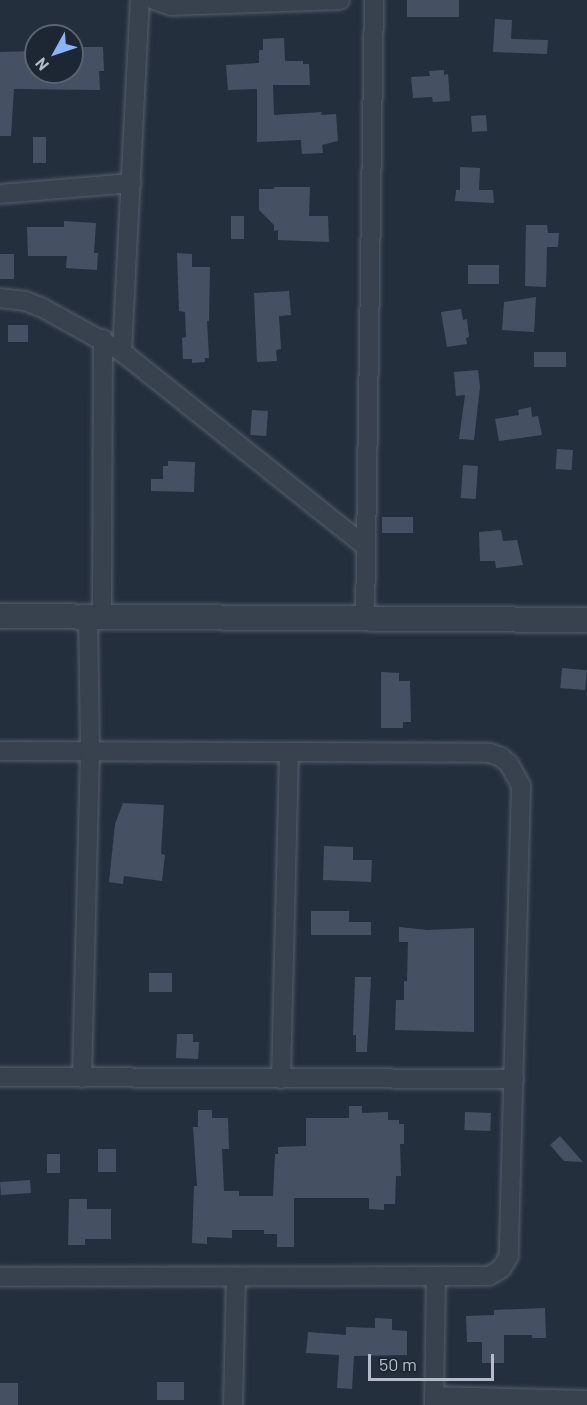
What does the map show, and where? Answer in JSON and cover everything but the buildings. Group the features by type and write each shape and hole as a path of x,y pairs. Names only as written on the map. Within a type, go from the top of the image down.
{"street":[{"path":"122,352 140,0"},
{"path":"139,28 162,3 340,0"},
{"path":"365,619 374,0"},
{"path":"0,194 132,183"},
{"path":"0,298 25,301 41,307 103,339 366,547"},
{"path":"82,1078 103,339"},
{"path":"0,616 587,620"},
{"path":"0,751 289,754 490,753 501,757 509,764 521,786 509,1256 501,1269 489,1276 0,1277"},
{"path":"281,1079 289,754"},
{"path":"0,1077 514,1079"},
{"path":"233,1405 236,1276"},
{"path":"436,1276 434,1401 587,1400"}]}
